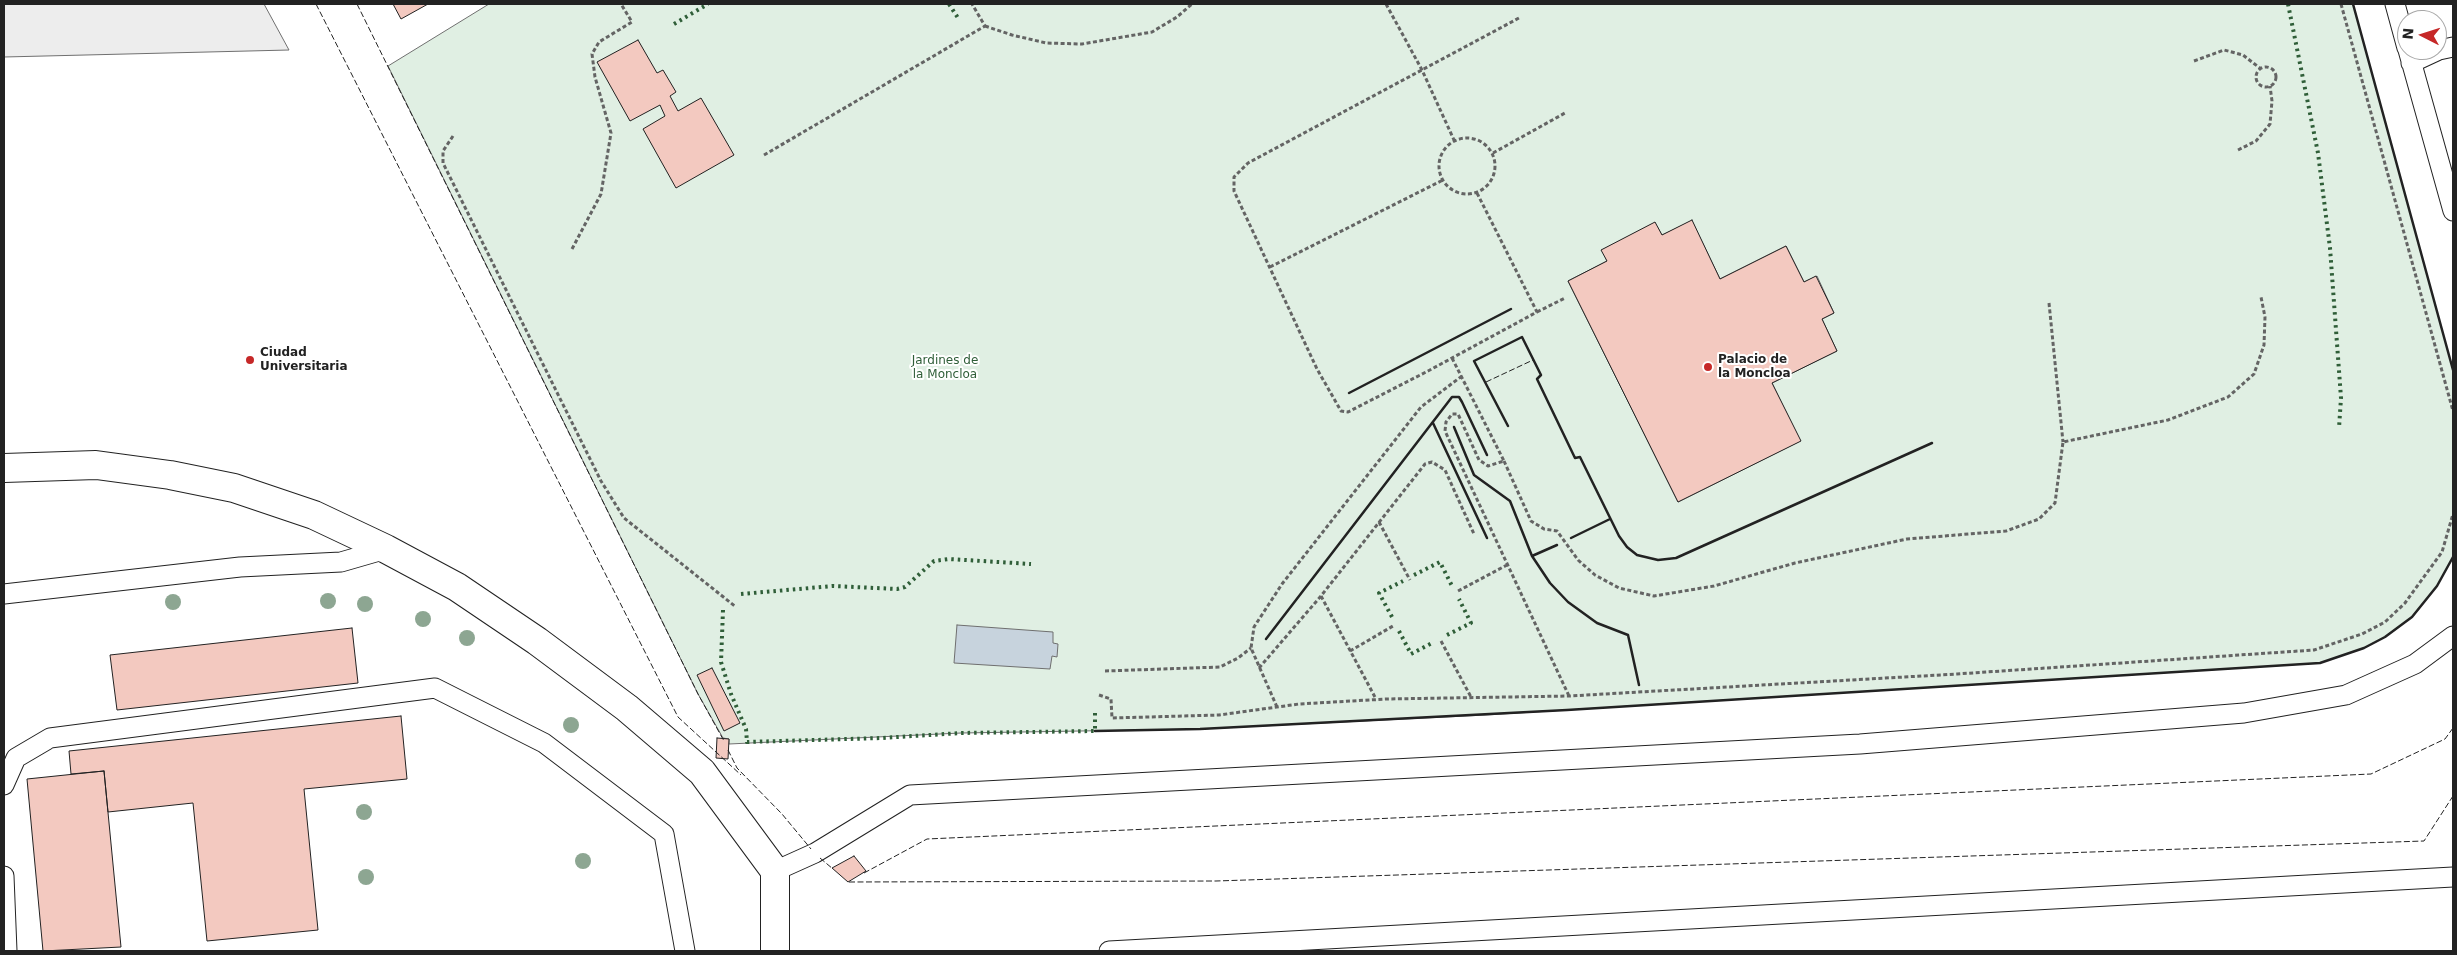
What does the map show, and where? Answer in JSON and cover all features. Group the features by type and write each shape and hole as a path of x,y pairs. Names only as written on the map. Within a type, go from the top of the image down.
{"street":[{"path":"4,468 96,465 170,475 234,488 314,515 386,549 457,587 537,641 628,708 702,772 775,872 775,951"}],"lane":[{"path":"2411,60 2453,211"},
{"path":"4,594 240,567 341,562 386,549"},
{"path":"775,872 815,853 910,795 1860,744 2244,713 2346,695 2415,664 2453,636"},
{"path":"4,785 16,758 50,738 435,688 544,743 664,834 685,951"},
{"path":"4,876 7,951"},
{"path":"1109,951 2453,877"}],"path":[{"path":"572,250 601,194 611,133 595,77 592,54 600,42 632,22 621,4"},
{"path":"972,4 985,26 1012,35 1046,42 1082,44 1152,32 1192,4"},
{"path":"1386,4 1422,70 1454,140"},
{"path":"2341,4 2453,411"},
{"path":"1519,18 1248,162 1234,177 1234,191 1317,369 1341,410 1348,412 1565,298"},
{"path":"764,155 985,26"},
{"path":"2194,61 2224,50 2243,55 2261,69"},
{"path":"2238,150 2256,140 2270,124 2272,101 2270,86 2275,79 2274,72 2270,68 2261,69 2256,74 2260,86 2270,86"},
{"path":"1493,153 1565,113"},
{"path":"453,136 443,151 442,163 601,481 624,518 736,606"},
{"path":"1471,137 1487,145 1493,153 1496,162 1491,181 1476,193 1457,192 1449,188 1442,180 1439,162 1447,146 1454,140 1471,137"},
{"path":"1270,267 1442,180"},
{"path":"1476,193 1537,312"},
{"path":"2063,442 2168,420 2228,398 2254,374 2264,345 2265,317 2261,297"},
{"path":"1452,358 1504,461 1531,521 1544,529 1557,531 1578,560 1595,575 1619,588 1654,596 1714,586 1795,563 1907,539 2006,531 2039,519 2055,503 2063,442 2049,303"},
{"path":"1277,707 1251,648 1254,627 1282,584 1421,407 1462,376"},
{"path":"1504,461 1488,466 1479,460 1458,414 1452,414 1446,422 1445,431 1568,696"},
{"path":"1259,668 1320,596 1425,464 1432,462 1445,470 1474,534"},
{"path":"1099,695 1111,699 1112,718 1219,715 1277,707 1376,699 1568,696 2314,650 2362,634 2384,622 2405,603 2442,552 2453,514"},
{"path":"1379,522 1410,580"},
{"path":"1458,591 1508,565"},
{"path":"1320,596 1376,699"},
{"path":"1350,651 1393,626"},
{"path":"1441,641 1471,697"},
{"path":"1105,671 1220,667 1238,658 1251,648"}],"green space":[{"name":"Jardines de la Moncloa","path":"489,4 2353,4 2453,370 2453,557 2437,586 2412,617 2385,637 2364,648 2320,663 1486,715 1200,729 961,733 729,744 729,739 723,738 698,694 388,66","holes":["1692,221 1720,279 1786,246 1804,282 1817,276 1834,313 1822,319 1837,351 1772,383 1800,441 1678,502 1568,281 1607,261 1602,250 1655,223 1662,235"]}],"shaded area":[{"path":"4,4 264,4 289,50 4,57"},
{"path":"957,625 1053,632 1053,643 1058,644 1057,657 1052,656 1050,669 954,663"}],"building":[{"path":"393,4 428,4 401,19"},
{"path":"638,40 657,73 663,70 676,92 670,96 678,111 701,98 734,155 676,188 643,129 665,116 660,105 630,121 597,62"},
{"name":"Palacio de la Moncloa","path":"1692,220 1720,279 1786,246 1804,282 1816,276 1834,313 1822,319 1837,351 1772,383 1801,441 1678,502 1568,281 1607,261 1601,250 1655,222 1662,235"},
{"path":"352,628 358,683 117,710 110,655"},
{"path":"712,668 740,723 724,731 697,675"},
{"path":"401,716 407,779 304,789 318,930 207,941 193,803 108,812 104,771 71,774 69,751"},
{"path":"717,738 729,739 728,759 716,758"},
{"path":"104,771 121,947 43,951 27,779"},
{"path":"854,856 866,871 848,882 832,868"}],"hedge":[{"path":"674,24 708,4"},
{"path":"949,4 958,18"},
{"path":"2288,4 2318,153 2330,248 2341,398 2339,428"},
{"path":"741,594 833,586 897,589 905,587 934,561 949,559 1031,564"},
{"path":"1414,575 1440,562 1452,586"},
{"path":"1392,617 1379,593 1403,581"},
{"path":"1447,635 1471,623 1459,599"},
{"path":"723,610 721,662 731,694 746,729 747,742 882,738 961,733 1095,731 1095,710"},
{"path":"1399,631 1411,654 1432,643"}],"fence":[{"path":"316,4 678,717 741,775"},
{"path":"357,4 698,694 724,741"},
{"path":"1486,382 1533,360"},
{"path":"864,873 927,839 2371,774 2445,739 2453,728"},
{"path":"728,750 737,768 782,814 811,849"},
{"path":"849,882 1216,881 2424,841 2453,796"},
{"path":"820,858 833,869"}],"wall":[{"path":"2353,4 2453,370"},
{"path":"1349,393 1511,309"},
{"path":"1508,426 1474,361 1522,337 1541,375 1537,379 1575,458 1580,457 1619,536 1627,547 1637,555 1658,560 1676,558 1932,443"},
{"path":"1266,639 1452,397 1459,397 1487,455"},
{"path":"1433,423 1487,538"},
{"path":"1454,427 1474,475 1510,501 1532,556 1550,583 1568,602 1597,623 1628,635 1639,685"},
{"path":"1571,538 1610,519"},
{"path":"1532,556 1557,545"},
{"path":"1095,731 1200,729 1567,710 2320,663 2364,648 2385,637 2412,617 2437,586 2453,557"}],"place":[{"name":"Ciudad Universitaria","path":"250,360"},
{"name":"Palacio de la Moncloa","path":"1708,367"}]}
